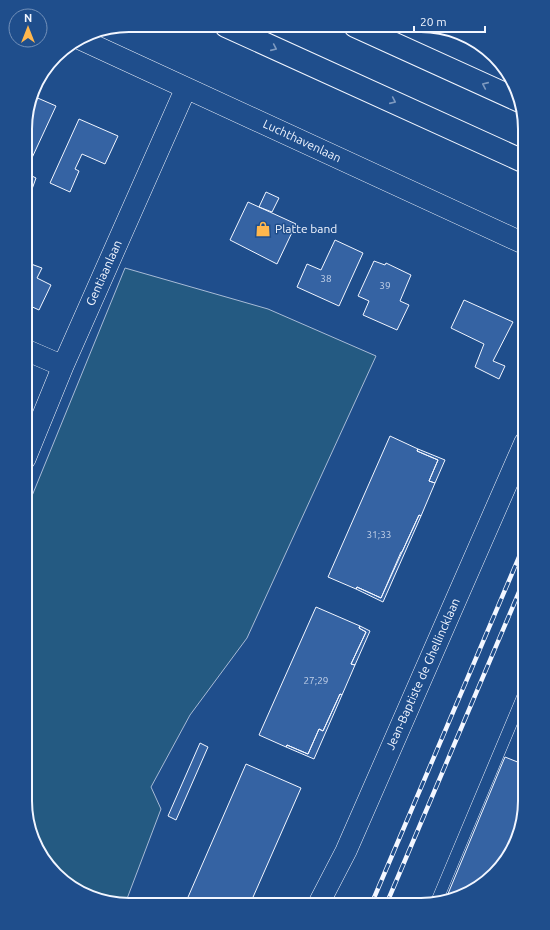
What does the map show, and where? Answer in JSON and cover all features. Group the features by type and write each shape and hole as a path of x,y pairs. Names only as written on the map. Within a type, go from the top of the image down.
{"highway":[{"path":"239,32 518,159"},
{"path":"368,32 513,98"}],"street":[{"name":"Luchthavenlaan","path":"86,42 518,241"},
{"name":"Gentiaanlaan","path":"32,442 63,366 186,88"},
{"path":"32,353 63,366"},
{"name":"Jean-Baptiste de Ghellincklaan","path":"322,898 346,852 518,458"}],"lane":[{"path":"438,896 518,708"}],"shaded area":[{"path":"125,268 268,309 376,356 247,638 190,715 151,787 161,809 127,898 104,895 92,891 70,878 60,870 52,860 39,838 34,820 32,807 32,496"}],"building":[{"path":"37,98 56,106 32,158 33,117"},
{"path":"79,119 118,136 105,164 82,154 75,169 79,171 70,192 50,183"},
{"path":"32,176 36,178 32,189"},
{"path":"266,192 279,198 272,212 259,207"},
{"path":"248,202 296,224 277,264 230,240"},
{"path":"335,240 363,253 339,306 297,287 307,264 321,270"},
{"path":"374,261 385,265 386,263 411,275 400,301 409,305 397,330 363,315 369,301 358,296"},
{"path":"32,264 42,268 37,278 51,285 39,310 32,307"},
{"path":"464,300 513,322 493,361 505,366 499,379 475,367 484,344 451,328"},
{"path":"390,436 418,449 417,451 438,460 429,481 435,483 421,516 419,515 401,552 381,598 357,587 356,589 328,577"},
{"path":"418,449 445,460 435,483 429,481 438,460 417,451"},
{"path":"419,515 421,516 383,602 356,589 357,587 381,598"},
{"path":"316,607 360,626 359,628 366,632 351,664 355,665 342,695 340,694 323,731 319,729 308,754 287,745 286,747 259,735"},
{"path":"360,626 370,631 355,665 351,664 366,632 359,628"},
{"path":"340,694 342,695 314,759 286,747 287,745 308,754 319,729 323,731"},
{"path":"200,743 208,747 176,820 168,816"},
{"path":"505,757 518,762 518,807 513,832 508,844 502,855 485,874 469,885 448,894"},
{"path":"246,764 301,788 253,898 188,898"}],"railway":[{"path":"374,898 518,559"},
{"path":"389,898 518,594"}],"place":[{"name":"Platte band","path":"263,229"}]}
